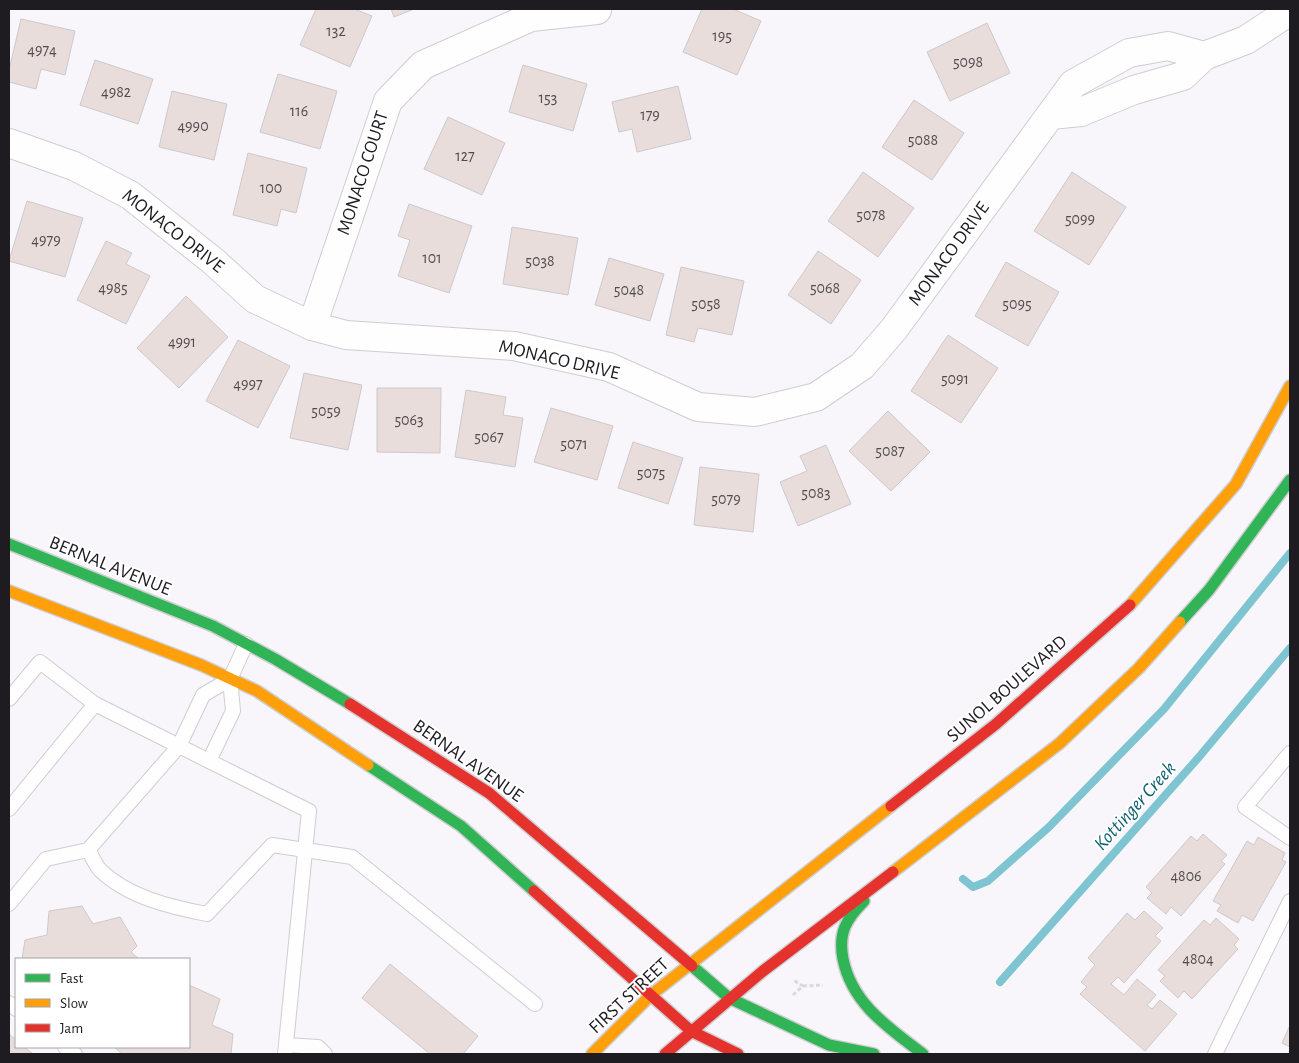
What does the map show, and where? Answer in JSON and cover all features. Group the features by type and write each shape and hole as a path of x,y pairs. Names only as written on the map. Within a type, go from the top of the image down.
{"main road":[{"name":"SUNOL BOULEVARD","path":"690,965 996,724 1132,603 1236,484 1290,386"},
{"path":"664,1054 729,998 890,872 1060,743 1139,668 1209,590 1290,480"},
{"name":"BERNAL AVENUE","path":"9,544 213,626 246,644 395,732 489,793 729,998 829,1045 874,1054"},
{"path":"9,591 192,662 257,691 461,826 691,1031 738,1054"},
{"path":"890,872 846,921 841,942 843,964 852,990 874,1015 923,1054"},
{"name":"FIRST STREET","path":"592,1054 652,995 690,965"}],"street":[{"name":"MONACO COURT","path":"312,326 388,101 422,65 531,17 597,10"},
{"path":"1051,115 1081,112 1134,90 1183,76 1204,56 1246,40 1290,11"},
{"name":"MONACO DRIVE","path":"9,143 74,166 130,195 213,261 255,299 312,326 346,335 514,346 609,367 698,407 755,412 816,397 862,366 894,329 1073,84 1129,54 1168,46 1204,56"}],"lane":[{"path":"209,761 233,711 230,678 246,644"},
{"path":"9,699 40,662 95,704 309,811 285,1050 318,1047 325,1054"},
{"path":"9,904 46,859 88,850 179,746 203,695 230,678"},
{"path":"9,809 95,704"},
{"path":"1290,753 1245,807 1290,838"},
{"path":"88,850 99,868 118,884 165,905 207,914 272,845 352,857 535,1004"},
{"path":"1215,1054 1290,901"}],"path":[{"path":"789,978 802,986 831,984"},
{"path":"793,995 802,986"}],"building":[{"path":"316,9 354,9 372,16 350,67 300,45"},
{"path":"391,9 414,9 394,17"},
{"path":"702,9 733,9 761,21 737,75 683,52"},
{"path":"21,19 75,31 65,75 41,69 36,89 9,82 9,70"},
{"path":"987,23 1010,73 950,101 927,52"},
{"path":"95,60 153,79 138,124 80,105"},
{"path":"523,65 587,84 573,131 509,112"},
{"path":"278,74 337,91 320,149 260,132"},
{"path":"678,86 691,139 637,152 632,129 619,132 612,102"},
{"path":"172,91 227,104 214,160 159,147"},
{"path":"914,100 964,133 932,180 882,147"},
{"path":"448,117 505,143 482,195 424,169"},
{"path":"248,153 307,168 296,213 281,209 277,226 233,215"},
{"path":"863,172 914,208 878,257 828,221"},
{"path":"1072,172 1126,207 1089,265 1034,231"},
{"path":"27,201 83,218 65,277 9,261"},
{"path":"409,204 472,226 449,293 398,276 410,240 398,236"},
{"path":"512,227 578,238 568,295 503,284"},
{"path":"106,241 132,253 126,264 150,276 126,324 77,300"},
{"path":"818,251 861,280 831,324 788,295"},
{"path":"609,258 664,274 650,321 595,305"},
{"path":"1006,262 1059,292 1028,346 975,316"},
{"path":"681,267 744,281 732,335 698,328 694,342 666,335"},
{"path":"186,296 228,337 179,388 137,348"},
{"path":"948,335 998,368 961,423 911,391"},
{"path":"238,340 290,366 258,428 206,401"},
{"path":"304,373 362,385 348,450 290,438"},
{"path":"377,388 441,388 440,453 377,452"},
{"path":"466,390 506,397 503,415 523,418 515,467 455,457"},
{"path":"551,408 613,426 597,480 534,462"},
{"path":"888,411 930,452 891,491 849,451"},
{"path":"633,442 683,458 668,504 618,488"},
{"path":"826,445 851,504 798,526 780,482 807,471 800,456"},
{"path":"700,467 759,474 753,532 694,525"},
{"path":"1203,834 1227,855 1221,861 1225,864 1181,916 1171,907 1166,914 1147,898 1152,893 1146,887 1191,836 1197,841"},
{"path":"1258,837 1285,853 1282,860 1286,862 1253,921 1242,915 1238,923 1217,911 1221,905 1213,901 1247,841 1254,845"},
{"path":"82,906 93,924 120,917 137,946 131,952 138,958 22,958 25,940 47,935 49,911"},
{"path":"1144,911 1163,928 1155,936 1161,941 1124,983 1118,977 1111,984 1124,995 1137,979 1156,995 1147,1005 1152,1009 1160,1000 1177,1014 1145,1051 1080,994 1087,987 1081,982 1095,965 1088,958 1127,913 1135,920"},
{"path":"1216,918 1239,939 1234,945 1238,949 1192,999 1184,991 1178,998 1160,981 1165,976 1158,970 1204,920 1210,925"},
{"path":"390,964 478,1036 463,1054 430,1054 362,998"},
{"path":"190,985 220,999 212,1025 233,1034 231,1054 122,1054 115,1048 190,1048"},
{"path":"1290,1025 1290,1047 1282,1043"},
{"path":"9,1034 15,1039 15,1048 25,1048 33,1054 9,1054"}],"waterway":[{"path":"963,879 973,887 988,881 1049,827 1164,709 1290,553"},
{"name":"Kottinger Creek","path":"1000,982 1199,757 1290,648"}],"traffic: fast":[{"path":"1180,622 1209,590 1290,480"},
{"path":"9,544 213,626 275,659 350,704"},
{"path":"368,765 461,826 534,891"},
{"path":"864,901 848,920 843,934 843,959 848,975 863,1002 874,1014 897,1035 923,1054"},
{"path":"692,966 729,998 829,1045 874,1054"}],"traffic: slow":[{"path":"1130,605 1236,484 1290,386"},
{"path":"9,591 201,665 257,691 368,765"},
{"path":"893,872 1060,743 1139,668 1180,622"},
{"path":"592,1054 651,995 891,806"}],"traffic: jam":[{"path":"891,806 996,724 1130,605"},
{"path":"350,704 489,793 692,966"},
{"path":"665,1054 763,971 893,872"},
{"path":"534,891 691,1031 738,1054"}]}
